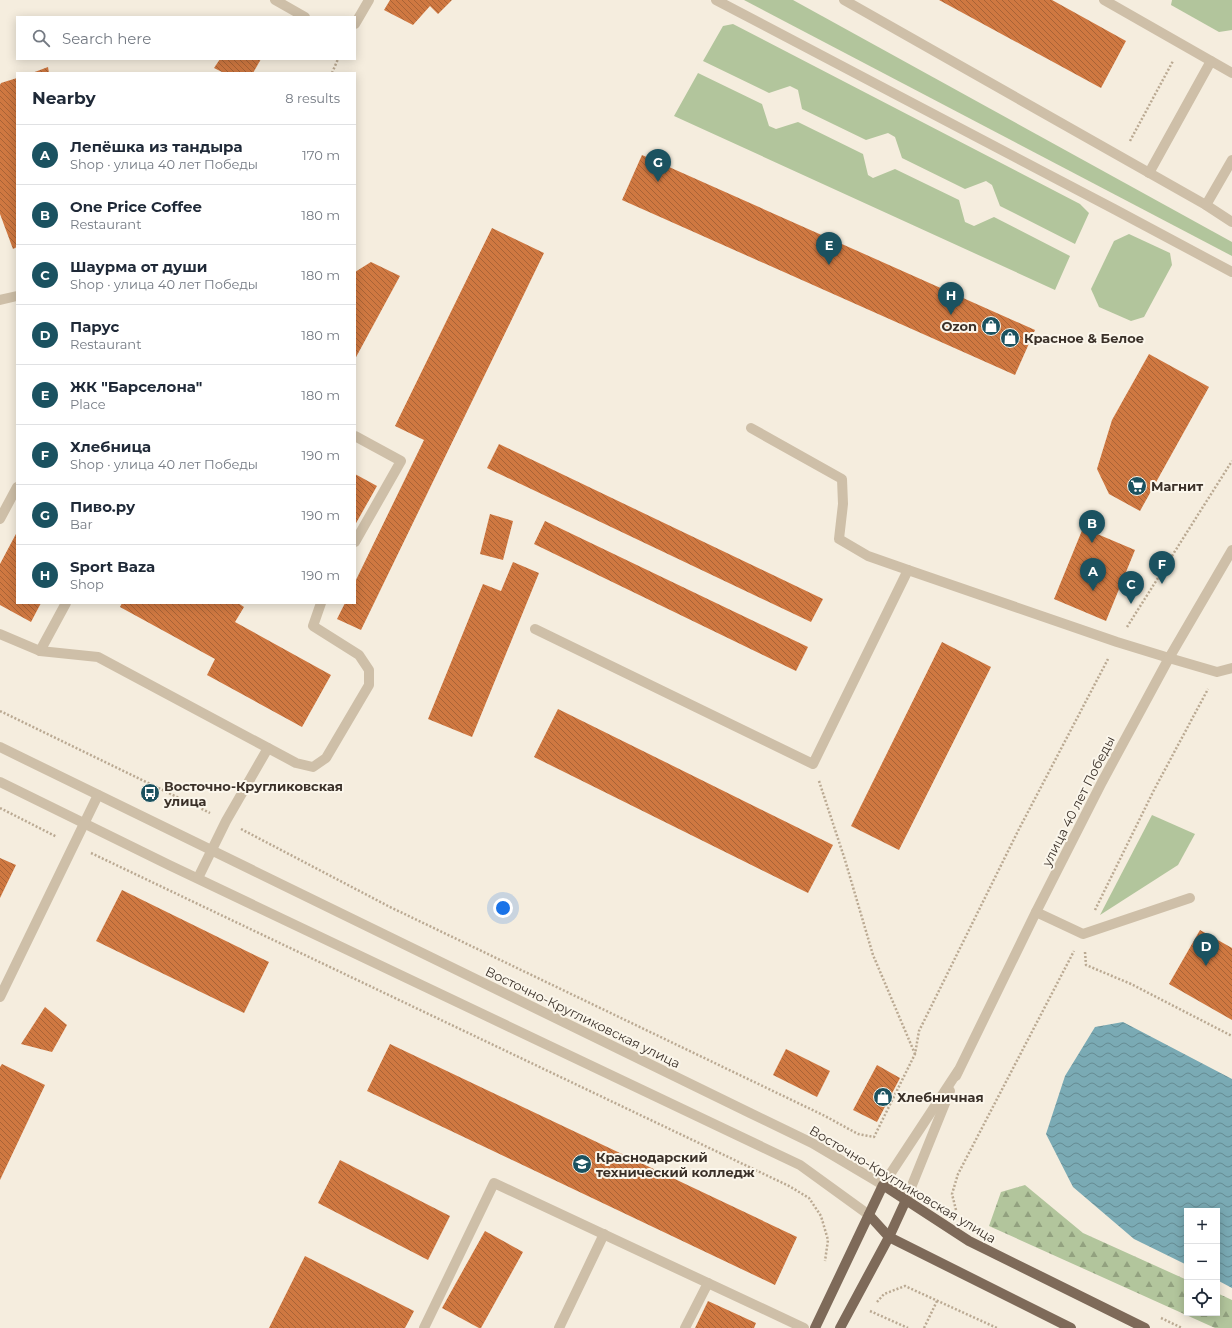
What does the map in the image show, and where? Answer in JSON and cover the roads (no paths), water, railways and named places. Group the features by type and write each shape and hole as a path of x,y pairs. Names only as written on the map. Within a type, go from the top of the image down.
{"main road":[{"name":"Восточно-Кругликовская улица","path":"883,1185 969,1242 1145,1328"},
{"name":"улица 40 лет Победы","path":"815,1328 883,1185"},
{"name":"улица 40 лет Победы","path":"840,1328 889,1237 906,1200"},
{"path":"869,1215 889,1237 1071,1328"}],"street":[{"path":"275,0 303,16"},
{"path":"356,22 369,0"},
{"path":"716,0 1232,272"},
{"path":"844,0 1206,205 1232,222"},
{"path":"1104,0 1232,72"},
{"path":"1149,173 1211,61"},
{"path":"1206,205 1232,160"},
{"path":"0,300 16,296"},
{"path":"751,428 842,479 843,504 839,539 868,556 1117,642 1218,672 1232,668"},
{"path":"356,437 400,461 356,540"},
{"path":"0,519 16,489"},
{"name":"улица 40 лет Победы","path":"906,1200 958,1071 1036,912 1102,782 1169,658 1232,550"},
{"path":"535,629 813,764 908,570"},
{"path":"40,651 65,604"},
{"path":"0,634 40,651 98,657 296,763 313,767 326,758 369,685 369,670 359,655 313,626 319,604"},
{"name":"Восточно-Кругликовская улица","path":"0,747 812,1143 883,1185"},
{"path":"198,878 226,821 268,748"},
{"path":"0,782 800,1165 869,1215"},
{"path":"0,997 98,795"},
{"path":"1036,912 1083,934 1190,898"},
{"name":"улица 40 лет Победы","path":"883,1185 958,1071"},
{"path":"424,1328 494,1183 804,1328"},
{"path":"559,1328 604,1234"},
{"path":"685,1328 708,1283"}],"water":[{"path":"1123,1022 1232,1079 1232,1288 1220,1282 1220,1208 1184,1208 1184,1264 1134,1239 1073,1187 1046,1134 1065,1076 1095,1027"}],"place":[{"name":"Пиво.ру","path":"658,182"},
{"name":"ЖК \"Барселона\"","path":"829,265"},
{"name":"Sport Baza","path":"951,315"},
{"name":"Ozon","path":"991,326"},
{"name":"Красное & Белое","path":"1010,338"},
{"name":"Магнит","path":"1137,486"},
{"name":"One Price Coffee","path":"1092,543"},
{"name":"Хлебница","path":"1162,584"},
{"name":"Лепёшка из тандыра","path":"1093,591"},
{"name":"Шаурма от души","path":"1131,604"},
{"name":"Восточно-Кругликовская улица","path":"150,793"},
{"name":"Парус","path":"1206,966"},
{"name":"Хлебничная","path":"883,1097"},
{"name":"Краснодарский технический колледж","path":"582,1164"}]}
